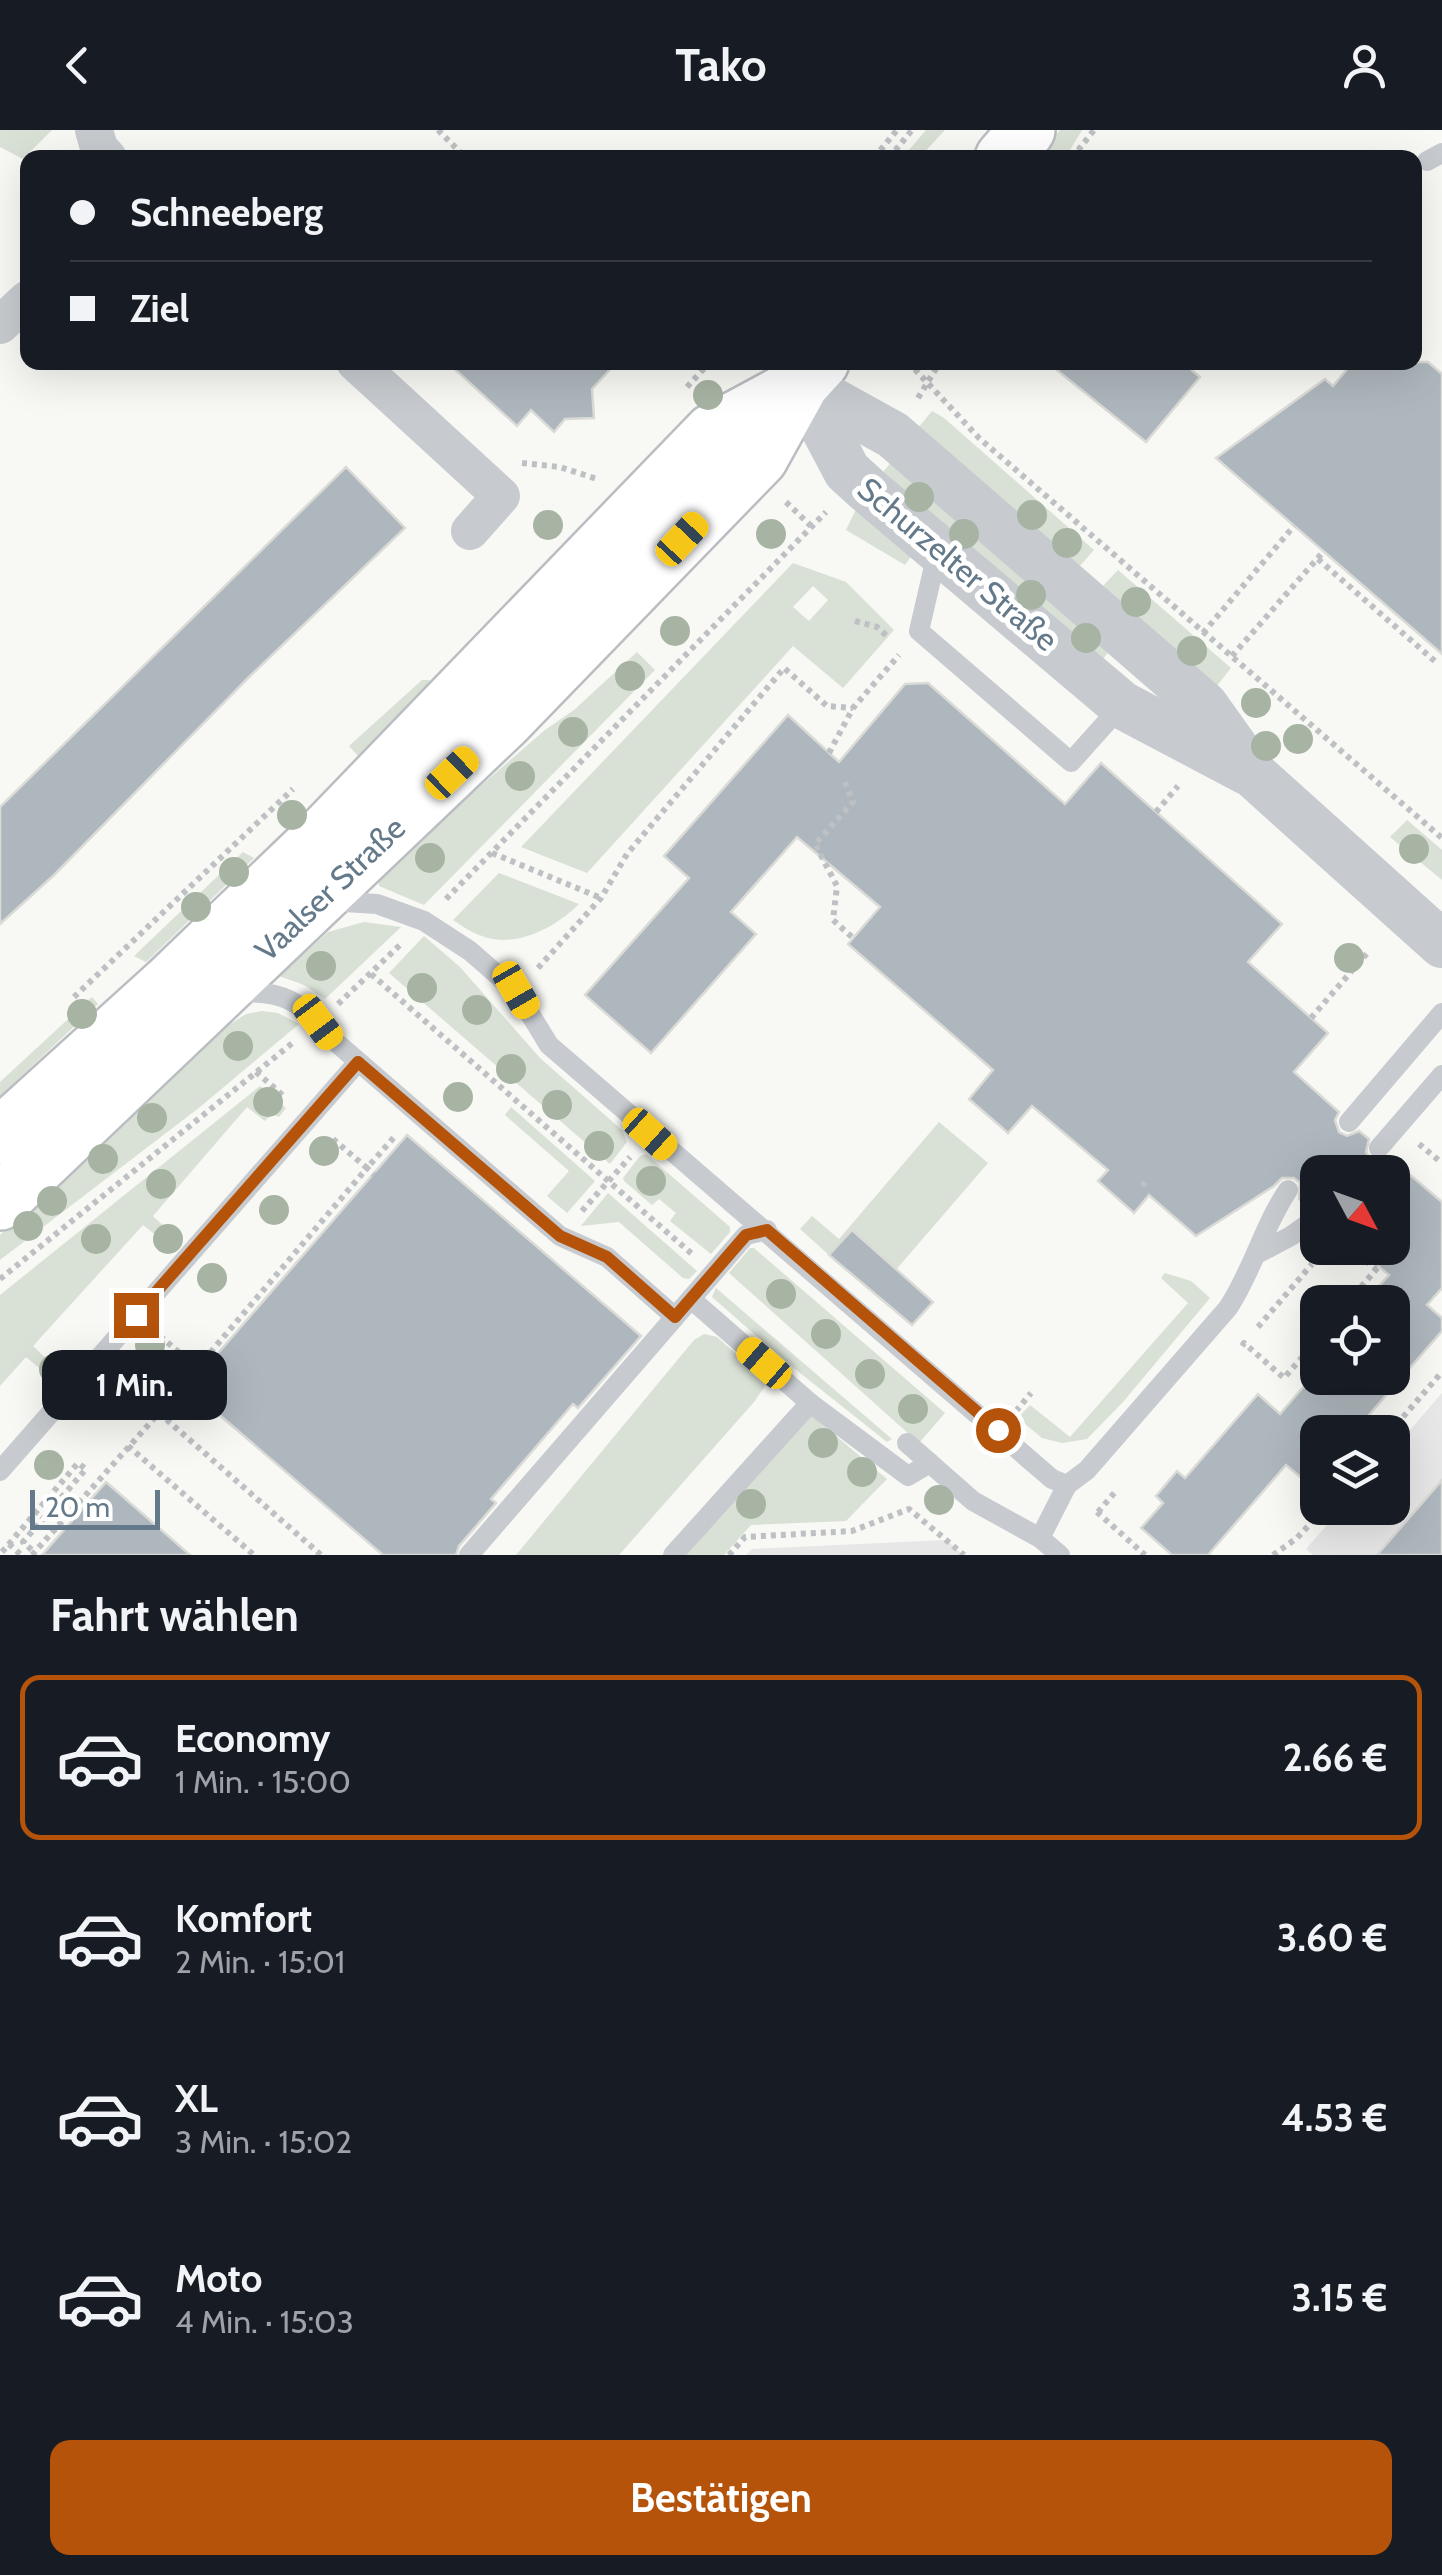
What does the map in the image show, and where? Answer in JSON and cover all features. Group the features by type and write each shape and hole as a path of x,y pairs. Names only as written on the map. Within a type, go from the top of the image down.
{"main road":[{"path":"1010,150 1027,130"},
{"name":"Vaalser Straße","path":"0,1202 504,722 760,458 811,374"},
{"name":"Vaalser Straße","path":"0,1136 168,984 320,838 712,432 811,374"}],"street":[{"path":"0,325 20,306"},
{"path":"364,370 501,496 470,531"},
{"name":"Schurzelter Straße","path":"811,374 847,471 1122,705 1254,775"},
{"name":"Schurzelter Straße","path":"811,374 893,435 1204,705 1254,775 1442,944"}],"lane":[{"path":"939,547 920,630 1071,762 1122,705"},
{"path":"320,900 377,904 424,921 470,951 516,990 548,1045 1052,1479 1067,1485"},
{"path":"218,994 264,991 304,1007 331,1038 560,1236 607,1257 675,1317"},
{"path":"1349,1122 1442,1013"},
{"path":"0,1472 358,1062"},
{"path":"1380,1148 1442,1075"},
{"path":"1040,1538 1067,1485 1087,1470 1228,1308 1257,1254 1270,1216 1288,1190"},
{"path":"470,1555 746,1235 767,1230"},
{"path":"1257,1254 1300,1230"},
{"path":"691,1299 810,1403 908,1476 930,1462"},
{"path":"672,1555 810,1403"},
{"path":"907,1443 973,1501 1040,1538 1060,1555"}],"path":[{"path":"438,130 458,150"},
{"path":"1078,150 1094,130"},
{"path":"883,150 905,131"},
{"path":"676,398 702,370"},
{"path":"916,370 979,438 1442,838"},
{"path":"928,382 935,370"},
{"path":"478,475 502,464 532,462 590,475 602,483"},
{"path":"786,502 811,526"},
{"path":"1203,632 1294,526"},
{"path":"1232,656 1324,551"},
{"path":"1318,558 1405,628 1436,663"},
{"path":"855,621 877,627 904,650"},
{"path":"830,753 854,708 920,630"},
{"path":"516,990 601,898 627,854 784,668 826,706 854,708"},
{"path":"845,782 853,802 815,844 836,886 833,920 853,938"},
{"path":"1156,812 1179,785"},
{"path":"492,853 601,898"},
{"path":"1311,1018 1369,951"},
{"path":"371,974 714,1273"},
{"path":"560,1236 608,1182 658,1140"},
{"path":"3,1552 78,1463 86,1469 23,1542 33,1554 159,1413 367,1168 374,1174"},
{"path":"1232,1357 1311,1265"},
{"path":"1362,1285 1377,1268 1373,1265"},
{"path":"136,1315 197,1368"},
{"path":"1244,1343 1284,1378 1300,1359"},
{"path":"1405,1415 1442,1372"},
{"path":"159,1413 320,1555"},
{"path":"128,1446 254,1555"},
{"path":"1098,1512 1122,1484"},
{"path":"1067,1485 1145,1555"},
{"path":"729,1555 745,1537 852,1531 910,1509 964,1555"},
{"path":"1273,1555 1310,1525"},
{"path":"9,1544 21,1555"}],"shaded area":[{"path":"0,130 52,130 32,150 20,150 20,157 0,147"},
{"path":"926,130 945,130 926,150 909,150"},
{"path":"1060,130 1082,130 1070,150 1043,150"},
{"path":"932,411 1094,550 1079,567 918,428"},
{"path":"892,461 1110,650 1097,667 879,477"},
{"path":"859,503 919,545 905,565 846,530"},
{"path":"793,563 846,582 894,630 843,688 793,646 587,873 521,847","holes":["813,586 828,600 809,621 793,607"]},
{"path":"1118,570 1231,668 1216,687 1102,587"},
{"path":"637,652 655,670 424,905 379,886 379,880 455,808 574,710"},
{"path":"422,680 429,680 441,694 418,718 406,707 358,756 349,746"},
{"path":"1407,820 1442,850 1442,880 1390,837"},
{"path":"243,852 254,858 146,962 134,956"},
{"path":"499,873 579,904 547,928 508,940 478,935 453,920"},
{"path":"364,922 401,927 325,999 304,985 279,976 328,932"},
{"path":"424,936 460,967 540,1058 622,1130 627,1142 610,1164 389,973"},
{"path":"92,997 98,1004 0,1096 0,1082"},
{"path":"278,1013 299,1024 200,1107 0,1260 0,1235 210,1037 246,1014"},
{"path":"260,1086 286,1108 279,1117 272,1114 265,1121 247,1107 153,1216 174,1236 168,1245 143,1225 33,1346 58,1370 51,1378 26,1357 0,1386 0,1295"},
{"path":"511,1107 595,1181 567,1213 547,1196 569,1171 505,1115"},
{"path":"939,1122 988,1163 888,1279 914,1302 901,1317 865,1285 852,1231 829,1255 800,1229 812,1216 839,1239"},
{"path":"646,1154 730,1227 711,1254 670,1221 676,1213 659,1199 652,1205 624,1181 640,1156"},
{"path":"608,1193 697,1271 689,1279 683,1278 619,1222 581,1226"},
{"path":"750,1248 945,1413 919,1443 729,1273"},
{"path":"1165,1273 1191,1281 1210,1298 1087,1439 1062,1443 1042,1438 1018,1418 1030,1405 1070,1437 1188,1303 1161,1278"},
{"path":"716,1288 892,1439 887,1442 785,1361 712,1297"},
{"path":"704,1334 717,1337 768,1382 754,1402 619,1555 516,1555 694,1340"},
{"path":"1442,1393 1442,1555 1313,1555 1306,1549 1327,1525 1410,1525 1410,1430"},
{"path":"810,1414 887,1479 846,1521 751,1525 724,1555 684,1555"},
{"path":"947,1540 963,1555 746,1555 752,1549"}],"building":[{"path":"1422,362 1428,362 1442,374 1442,654 1216,458 1325,379 1333,386 1346,370 1422,370"},
{"path":"456,370 610,370 592,389 594,418 565,419 554,432 531,410 517,426"},
{"path":"1057,370 1192,370 1200,377 1146,442"},
{"path":"346,467 405,528 0,924 0,807"},
{"path":"928,683 1065,804 1101,763 1282,924 1248,962 1328,1033 1294,1072 1339,1112 1335,1120 1339,1132 1347,1136 1359,1131 1369,1139 1368,1155 1300,1155 1300,1183 1294,1178 1282,1178 1196,1236 1149,1195 1134,1213 1098,1181 1108,1170 1032,1106 1008,1133 969,1099 993,1070 848,944 880,907 797,837 731,912 756,934 651,1053 585,995 689,878 664,856 788,715 839,762 905,684"},
{"path":"407,1135 641,1336 578,1408 573,1404 491,1499 496,1503 459,1546 456,1555 383,1555 188,1388"},
{"path":"1410,1175 1442,1202 1442,1288 1427,1305 1442,1318 1442,1331 1410,1368 1410,1285 1380,1285 1389,1275 1377,1265 1410,1265"},
{"path":"852,1230 933,1302 912,1325 829,1255"},
{"path":"1300,1391 1300,1395 1386,1395 1369,1415 1300,1415 1300,1477 1286,1465 1208,1555 1172,1555 1141,1528 1163,1503 1156,1496 1177,1471 1185,1478 1258,1394 1280,1414"},
{"path":"1442,1480 1442,1555 1377,1555 1403,1525 1410,1525 1410,1517"},
{"path":"106,1482 190,1555 42,1555"}],"route":[{"path":"136,1315 358,1062 560,1236 607,1257 675,1317 746,1235 767,1230 998,1430"}]}
